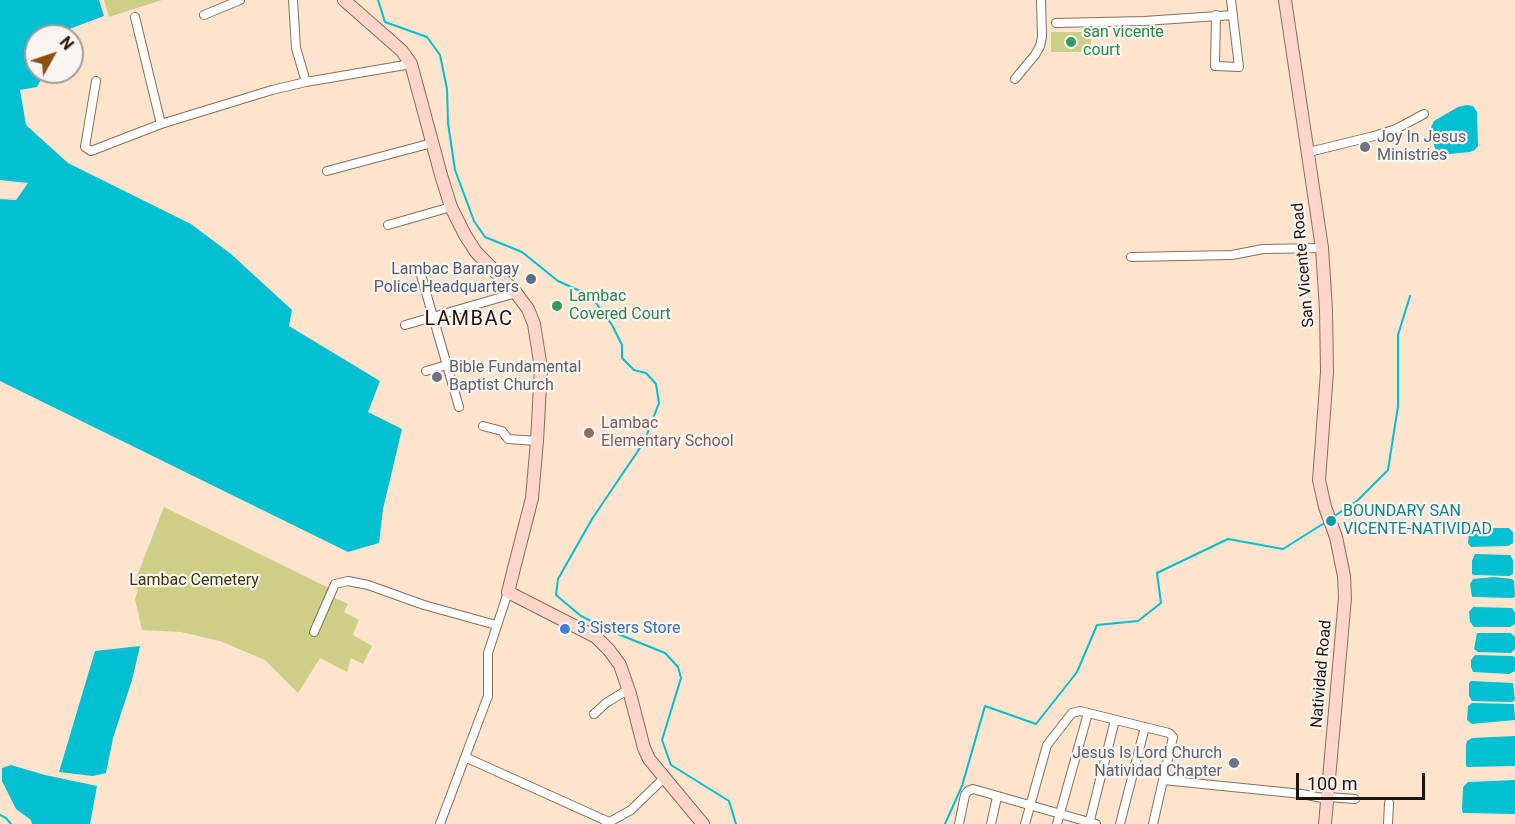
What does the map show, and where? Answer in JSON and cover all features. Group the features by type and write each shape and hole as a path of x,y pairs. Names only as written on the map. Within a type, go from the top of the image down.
{"street":[{"path":"204,15 240,0"},
{"path":"293,0 296,48 306,82"},
{"path":"344,0 402,51 411,64 451,207 476,252 516,293 528,309 534,324 541,368 532,498 508,592 496,625 487,666 488,696 467,758 440,824"},
{"path":"1015,79 1040,46 1042,37 1041,0"},
{"path":"1216,15 1215,66 1239,68 1231,0"},
{"name":"San Vicente Road","path":"1285,0 1322,248 1327,372 1318,480 1332,528"},
{"path":"1056,23 1144,21 1233,15"},
{"path":"135,18 161,124"},
{"path":"96,81 86,142 87,150 95,151 161,124 272,90 411,64"},
{"path":"1309,152 1396,129 1424,114"},
{"path":"327,171 432,143"},
{"path":"388,225 451,207"},
{"path":"1131,257 1232,255 1263,249 1322,248"},
{"path":"421,275 459,407"},
{"path":"405,325 516,293"},
{"path":"426,371 447,365"},
{"path":"483,426 502,431 508,439 537,441"},
{"name":"Natividad Road","path":"1324,824 1345,598 1344,576 1332,528"},
{"path":"314,632 335,584 348,581 368,585 433,608 496,625"},
{"path":"508,592 596,637 609,650 620,665 629,689 644,748 664,778 703,824"},
{"path":"594,714 606,703 629,689"},
{"path":"1025,824 1047,745 1072,713 1080,711 1169,733 1173,737 1153,824"},
{"path":"1058,819 1088,714"},
{"path":"959,824 968,791 973,789 1029,806 1058,819 1091,823 1115,720"},
{"path":"1120,824 1145,727"},
{"path":"467,758 607,823 631,810 664,778"},
{"path":"1163,780 1355,799"},
{"path":"991,824 997,797"},
{"path":"1388,824 1389,803"}],"green space":[{"path":"104,0 162,0 109,17"},
{"name":"san vicente court","path":"1051,32 1091,32 1091,52 1051,52"},
{"name":"Lambac Cemetery","path":"164,507 333,590 333,597 348,604 344,612 359,620 353,635 372,646 363,664 351,658 347,672 320,658 298,693 265,660 220,641 181,632 142,630 135,599 138,590 133,586"}],"water":[{"path":"0,0 99,0 104,16 83,24 24,24 24,84 39,84 37,87 20,90 26,125 68,163 191,224 231,254 292,310 289,326 380,381 368,412 402,429 383,509 379,543 348,552 0,381 0,199 16,200 28,183 0,180"},
{"path":"1473,106 1477,112 1478,146 1470,152 1441,155 1436,152 1434,145 1431,127 1434,121 1458,107"},
{"path":"1473,528 1509,528 1513,532 1513,543 1508,546 1471,547 1468,543 1469,533"},
{"path":"1475,554 1510,555 1513,560 1513,574 1509,576 1472,574 1472,561"},
{"path":"1494,577 1512,579 1515,596 1513,598 1472,597 1470,584 1473,579"},
{"path":"1473,607 1512,608 1515,613 1515,624 1510,627 1474,627 1470,622 1469,612"},
{"path":"1477,633 1511,633 1515,637 1515,649 1511,653 1478,652 1474,649"},
{"path":"140,646 132,680 113,738 106,773 93,776 59,772 95,651"},
{"path":"1475,655 1513,656 1515,671 1509,674 1473,672 1471,660"},
{"path":"1471,681 1513,683 1515,700 1512,702 1472,701 1469,696"},
{"path":"1472,703 1514,704 1515,720 1472,724 1467,720 1468,706"},
{"path":"1515,736 1515,766 1466,766 1467,741 1472,738"},
{"path":"11,765 97,786 90,824 32,824 31,820 16,809 2,781 2,768"},
{"path":"1515,780 1515,814 1463,813 1463,787 1468,782"}],"waterway":[{"path":"378,0 385,22 427,37 440,55 447,89 448,123 455,170 474,221 485,237 522,252 558,281 591,296 612,325 622,345 622,358 634,370 646,373 656,384 659,403 644,442 592,519 558,579 556,595 581,616 665,653 678,667 681,678 662,740 671,765 729,801 736,824"},
{"path":"1333,517 1357,501 1388,470 1398,406 1398,335 1410,296"},
{"path":"945,824 962,786 985,706 1036,724 1077,672 1097,625 1138,621 1161,603 1157,573 1228,539 1283,549 1326,522"},
{"path":"0,815 11,824"}],"place":[{"name":"san vicente court","path":"1071,42"},
{"name":"Joy In Jesus Ministries","path":"1365,147"},
{"name":"Lambac Barangay Police Headquarters","path":"531,279"},
{"name":"Lambac Covered Court","path":"557,306"},
{"name":"Bible Fundamental Baptist Church","path":"437,377"},
{"name":"Lambac Elementary School","path":"589,433"},
{"name":"BOUNDARY SAN VICENTE-NATIVIDAD","path":"1331,521"},
{"name":"3 Sisters Store","path":"565,629"},
{"name":"Jesus Is Lord Church Natividad Chapter","path":"1234,763"}],"district":[{"name":"LAMBAC","path":"469,320"}]}
